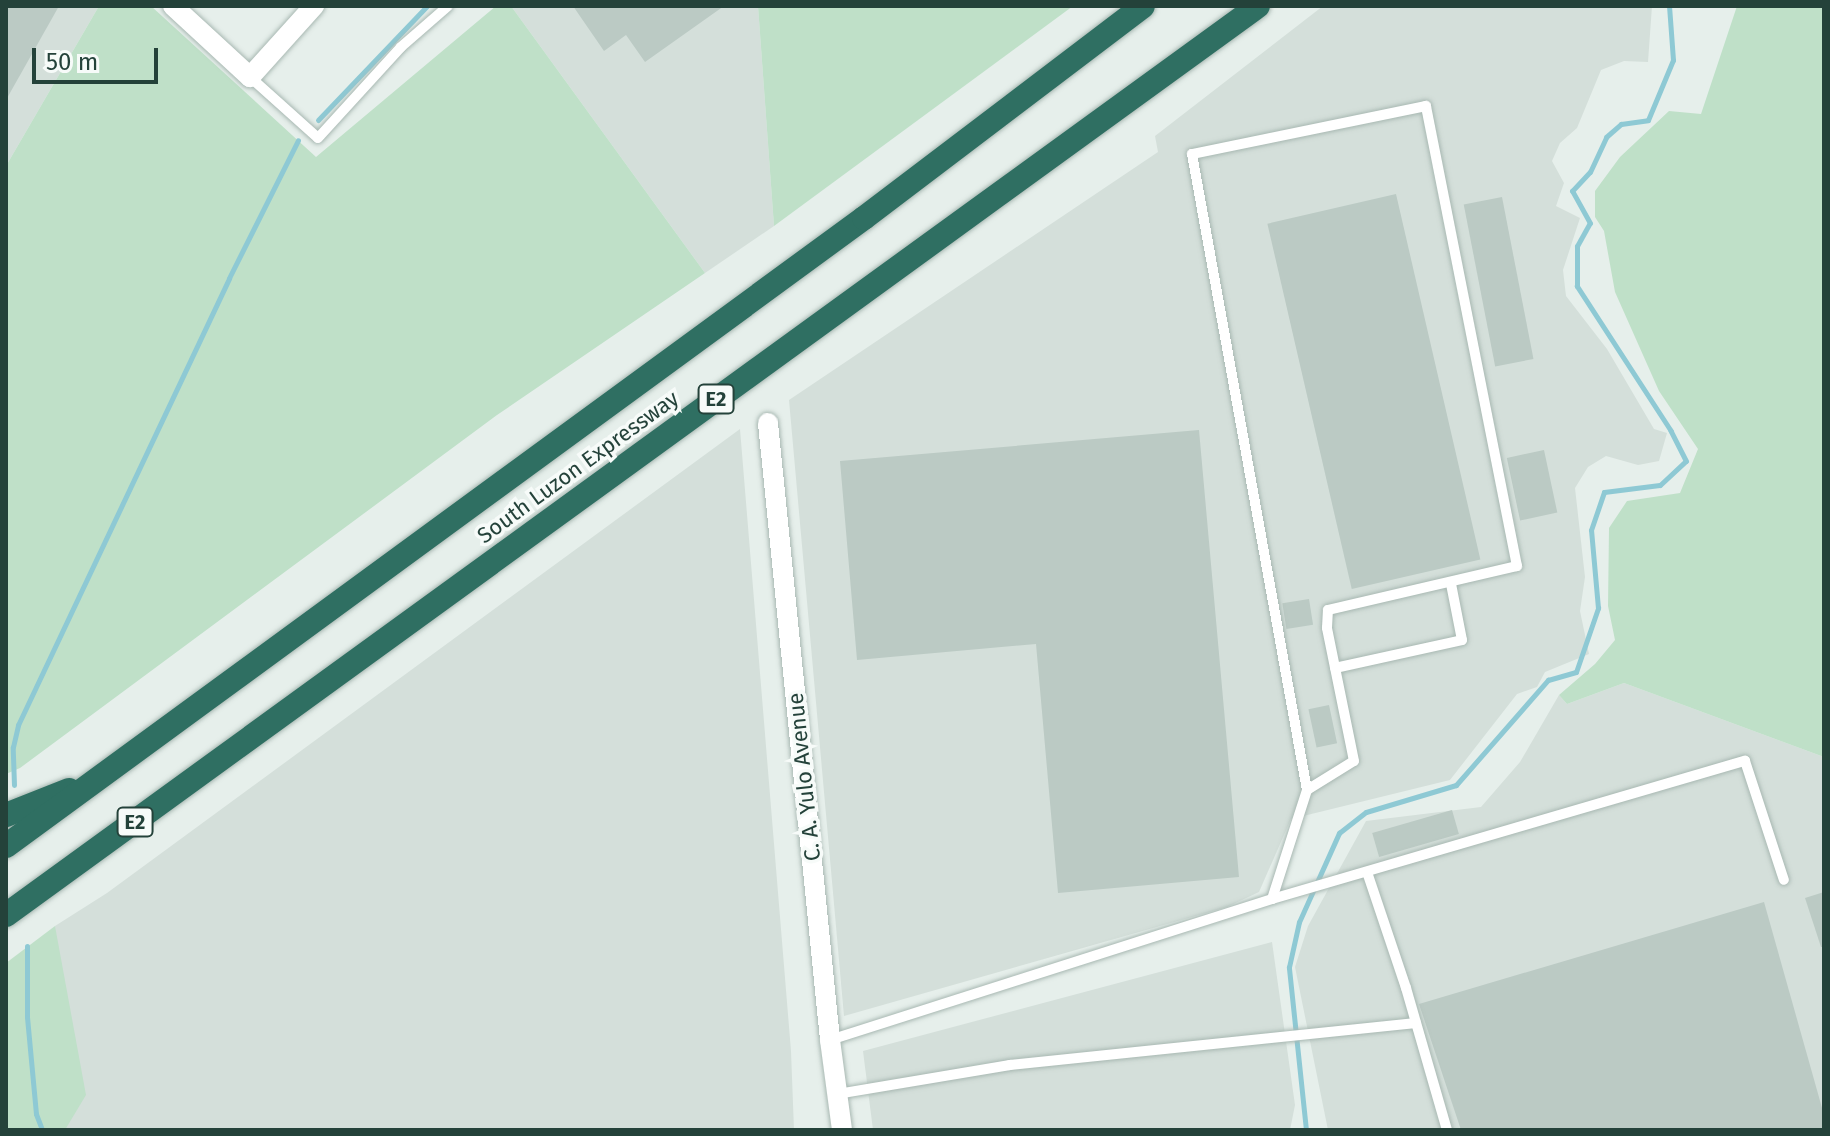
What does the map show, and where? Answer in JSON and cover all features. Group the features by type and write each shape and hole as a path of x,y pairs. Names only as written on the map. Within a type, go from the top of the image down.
{"highway":[{"name":"South Luzon Expressway","path":"6,846 864,218 1143,6"},
{"name":"South Luzon Expressway","path":"6,915 1258,6"},
{"path":"6,815 108,774"}],"street":[{"path":"173,6 250,77 314,6"},
{"name":"C. A. Yulo Avenue","path":"768,423 830,1040 842,1130"}],"lane":[{"path":"250,77 318,138 401,47 448,6"},
{"path":"1272,899 1307,790 1192,154 1426,106 1517,566 1451,584 1328,610 1327,628 1354,761 1307,790"},
{"path":"1335,668 1462,640 1451,584"},
{"path":"830,1040 1272,899 1745,761 1784,880"},
{"path":"1367,872 1447,1130"},
{"path":"837,1094 1010,1065 1416,1023"}],"shaded area":[{"path":"6,6 99,6 6,166"},
{"path":"511,6 758,6 774,226 705,273"},
{"path":"1323,6 1652,6 1648,62 1624,61 1601,70 1577,128 1560,143 1552,161 1564,183 1556,206 1580,218 1563,270 1566,296 1607,349 1654,429 1667,433 1659,461 1638,465 1606,456 1588,467 1575,488 1585,577 1580,611 1589,654 1545,672 1537,687 1517,694 1450,780 1291,819 1259,892 1227,907 844,1016 789,400 1158,152 1155,136"},
{"path":"740,429 791,1051 794,1130 65,1130 55,926 107,893"},
{"path":"1624,683 1824,757 1824,1130 1328,1130 1295,967 1308,926 1366,821 1481,807 1520,762 1559,695 1567,704"},
{"path":"1272,942 1295,1105 1290,1130 873,1130 863,1051"}],"green space":[{"path":"99,6 151,6 316,157 496,6 511,6 705,273 497,415 20,768 6,774 6,166"},
{"path":"758,6 1073,6 774,226"},
{"path":"1737,6 1824,6 1824,757 1624,683 1567,704 1559,695 1595,664 1615,640 1608,606 1609,528 1627,501 1680,493 1698,449 1659,391 1615,292 1604,231 1595,217 1595,191 1620,157 1669,111 1701,114"},
{"path":"55,926 86,1095 65,1130 6,1130 6,963"}],"building":[{"path":"6,6 59,6 6,100"},
{"path":"573,6 724,6 645,62 626,35 604,51"},
{"path":"1396,194 1480,559 1352,589 1267,224"},
{"path":"1502,197 1533,359 1495,366 1464,204"},
{"path":"1199,430 1239,877 1058,893 1036,644 857,660 840,461"},
{"path":"1544,450 1557,513 1520,521 1507,458"},
{"path":"1309,599 1313,625 1286,629 1282,603"},
{"path":"1329,705 1337,743 1317,748 1308,709"},
{"path":"1452,810 1459,834 1379,857 1372,833"},
{"path":"1824,892 1824,947 1821,947 1805,898"},
{"path":"1764,902 1824,1115 1824,1130 1461,1130 1419,1004"}],"waterway":[{"path":"318,120 427,6"},
{"path":"1306,1130 1289,967 1299,922 1339,833 1366,812 1456,785 1548,680 1576,672 1598,608 1591,530 1604,492 1660,485 1686,461 1671,431 1577,286 1577,246 1590,223 1572,191 1590,172 1606,137 1621,124 1648,120 1673,60 1669,6"},
{"path":"14,785 13,747 18,725 229,278 298,140"},
{"path":"27,946 27,1017 36,1114 42,1130"}]}
